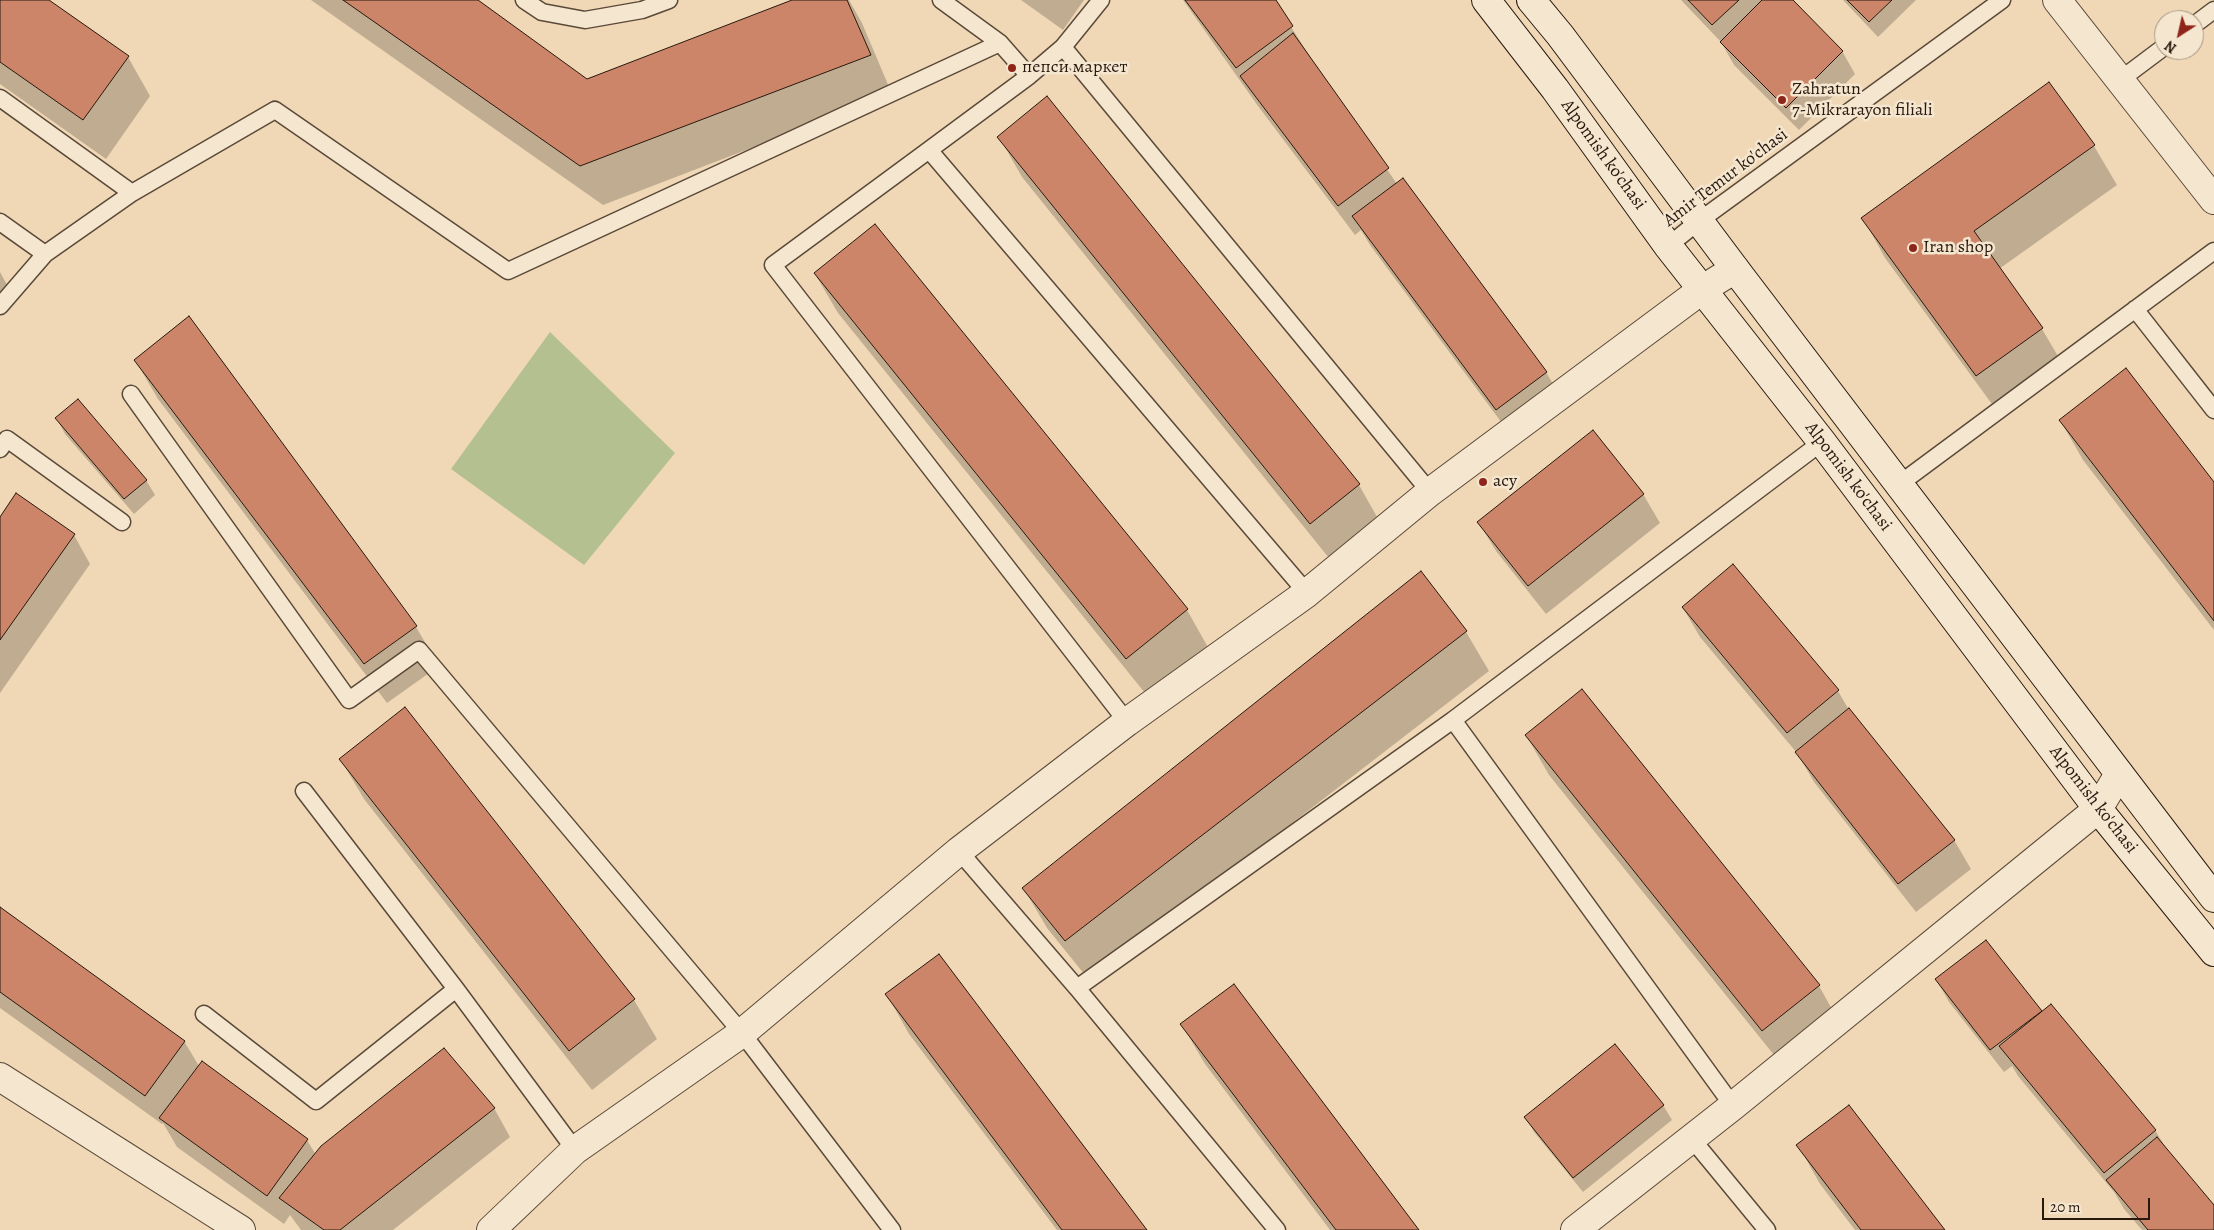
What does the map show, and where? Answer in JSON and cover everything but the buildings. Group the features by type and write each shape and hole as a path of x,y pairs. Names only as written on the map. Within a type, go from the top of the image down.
{"street":[{"name":"Alpomish ko'chasi","path":"1486,0 1555,89 1668,246 1822,442 2098,809 2214,952"},
{"path":"1531,0 1560,35 1898,485 2214,898"},
{"path":"2057,0 2214,200"},
{"path":"491,1230 574,1150 742,1033 959,851 1128,722 1307,593 1430,492 1703,289 1735,269"},
{"path":"1575,1230 1734,1106 2098,809 2119,774"},
{"path":"0,1077 241,1230"}],"lane":[{"path":"524,0 542,12 585,20 642,10 669,0"},
{"path":"941,0 1000,43 1029,76"},
{"path":"1101,0 1063,47 1029,76 773,264 1128,722"},
{"name":"Amir Temur ko'chasi","path":"1668,246 1699,221 2002,0"},
{"path":"0,306 45,254 132,193 274,110 508,271 1000,43"},
{"path":"1063,47 1430,492"},
{"path":"2120,80 2154,54"},
{"path":"0,98 132,193"},
{"path":"930,150 1307,593"},
{"path":"0,222 45,254"},
{"path":"1898,485 2214,251"},
{"path":"2134,310 2214,410"},
{"path":"131,394 349,700 419,650 742,1033 892,1230"},
{"path":"0,450 7,439 122,522"},
{"path":"1077,988 1453,720 1822,442"},
{"path":"1453,720 1734,1106"},
{"path":"304,791 456,989 574,1150"},
{"path":"959,851 1077,988 1276,1230"},
{"path":"204,1014 316,1101 456,989"},
{"path":"1692,1138 1767,1230"}],"green space":[{"path":"550,332 675,453 584,565 451,469"}],"place":[{"name":"пепси маркет","path":"1012,68"},
{"name":"Zahratun 7-Mikrarayon filiali","path":"1782,100"},
{"name":"Iran shop","path":"1913,248"},
{"name":"асу","path":"1483,482"}]}
